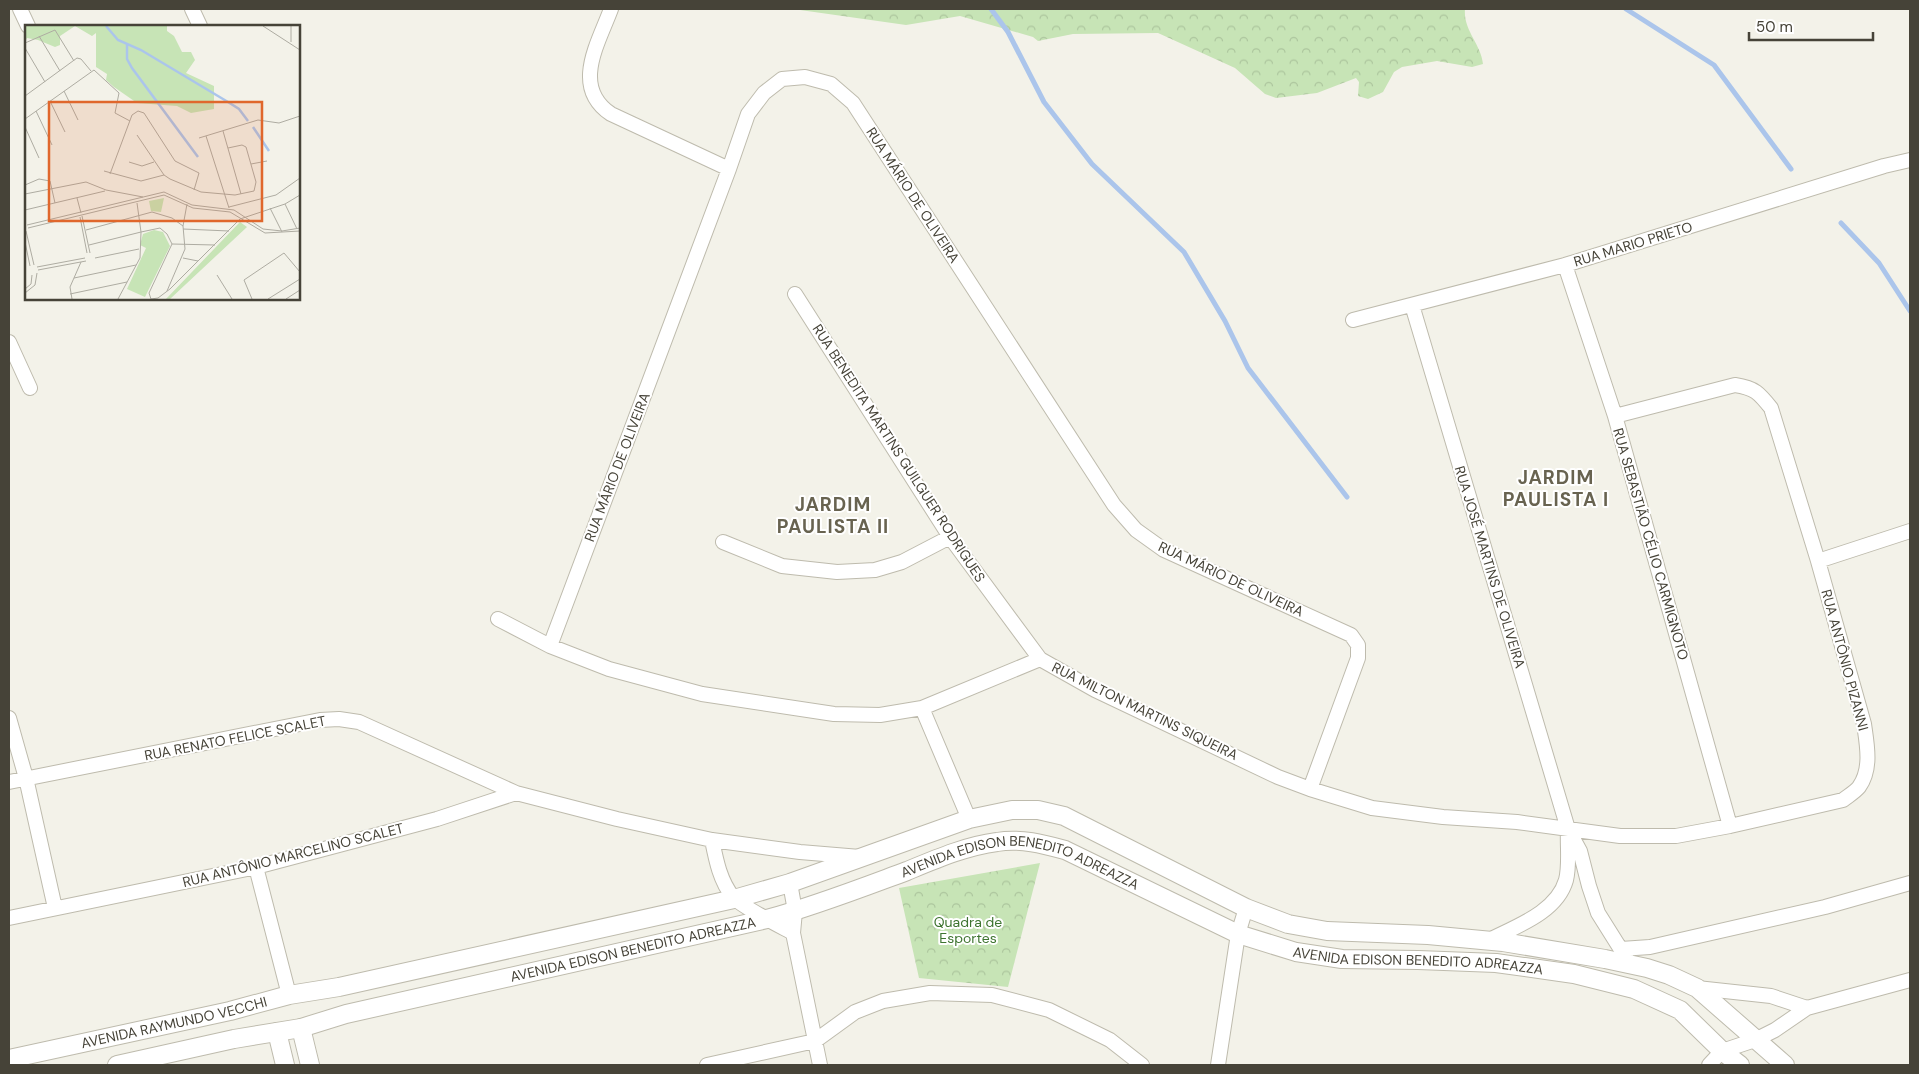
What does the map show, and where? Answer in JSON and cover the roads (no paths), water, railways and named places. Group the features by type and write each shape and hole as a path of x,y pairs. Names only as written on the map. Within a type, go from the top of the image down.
{"street":[{"path":"20,9 28,25"},
{"path":"192,9 200,25"},
{"path":"611,9 589,73 589,85 593,97 600,107 611,114 729,169"},
{"name":"RUA MÁRIO DE OLIVEIRA","path":"550,646 748,114 764,93 782,79 804,77 831,84 853,103 1114,505 1136,530 1164,550 1351,635 1358,645 1358,658 1310,789"},
{"name":"RUA MARIO PRIETO","path":"1353,320 1564,265 1884,166 1910,160"},
{"name":"RUA SEBASTIÃO CÉLIO CARMIGNOTO","path":"1564,265 1615,416 1730,826"},
{"name":"RUA BENEDITA MARTINS GUILGUER RODRIGUES","path":"795,294 950,537 1040,659"},
{"name":"RUA JOSÉ MARTINS DE OLIVEIRA","path":"1412,305 1568,829 1580,851 1598,913 1630,964"},
{"path":"9,342 30,388"},
{"name":"RUA ANTÔNIO PIZANNI","path":"1568,829 1620,836 1676,836 1730,826 1843,800 1858,788 1866,774 1868,751 1864,724 1818,561 1771,408 1760,394 1749,387 1735,385 1615,416"},
{"path":"1818,561 1910,531"},
{"path":"723,542 782,566 837,572 875,570 902,562 950,537"},
{"name":"RUA MILTON MARTINS SIQUEIRA","path":"498,619 550,646 609,669 702,694 834,714 880,715 922,708 1040,659 1095,690 1278,777 1310,789 1372,808 1443,817 1517,822 1568,829"},
{"path":"922,708 969,820"},
{"path":"9,718 26,778 55,908"},
{"name":"RUA RENATO FELICE SCALET","path":"9,782 320,720 338,720 359,722 516,793 617,820 712,840 800,852 866,857"},
{"name":"RUA ANTÔNIO MARCELINO SCALET","path":"9,918 256,867 438,820 516,793"},
{"name":"AVENIDA EDISON BENEDITO ADREAZZA","path":"339,987 734,899 790,883 969,820 1012,810 1038,810 1064,816 1246,908 1288,924 1327,931 1428,935 1489,940 1630,964 1669,975 1697,988 1786,1065"},
{"name":"RUA JOSÉ MARTINS DE OLIVEIRA","path":"1489,940 1530,919 1554,901 1562,889 1566,878 1568,829"},
{"path":"712,840 716,862 724,884 734,899 793,933"},
{"name":"AVENIDA EDISON BENEDITO ADREAZZA","path":"278,1032 301,1028 346,1014 767,919 795,911 960,850 998,841 1035,841 1065,850 1238,934 1296,952 1342,959 1496,963 1574,974 1634,989 1680,1010 1722,1051 1740,1065"},
{"path":"256,867 289,995"},
{"path":"790,883 795,911 793,933 820,1065"},
{"path":"1621,949 1659,945 1825,907 1910,883"},
{"path":"1218,1065 1238,934 1246,908"},
{"path":"1710,1065 1722,1051 1755,1040 1787,1023 1806,1008 1910,980"},
{"path":"339,987 346,1014"},
{"name":"AVENIDA RAYMUNDO VECCHI","path":"9,1059 230,1011 289,995 339,987"},
{"path":"1697,988 1771,996 1806,1008"},
{"path":"707,1065 815,1041 856,1012 883,1002 930,993 992,995 1049,1010 1110,1040 1142,1065"},
{"path":"230,1011 234,1039"},
{"path":"301,1028 310,1065"},
{"path":"116,1065 234,1039 278,1032 284,1065"}],"waterway":[{"path":"991,9 1008,32 1044,102 1092,164 1184,252 1225,321 1248,368 1347,497"},
{"path":"1626,9 1714,65 1791,169"},
{"path":"1841,223 1879,263 1910,311"}],"district":[{"name":"JARDIM PAULISTA I","path":"1556,488"},
{"name":"JARDIM PAULISTA II","path":"833,515"}],"park label":[{"name":"Quadra de Esportes","path":"968,930"}]}
